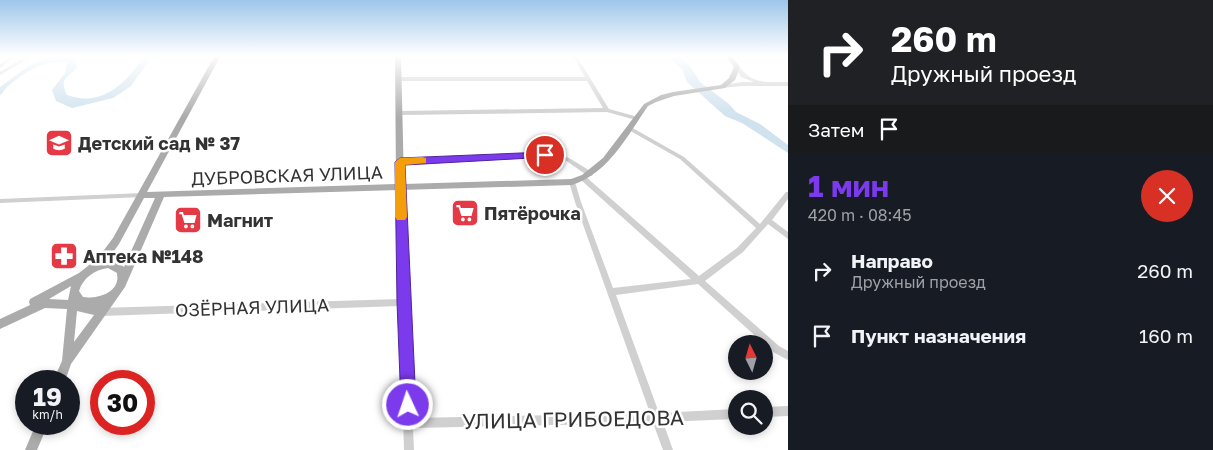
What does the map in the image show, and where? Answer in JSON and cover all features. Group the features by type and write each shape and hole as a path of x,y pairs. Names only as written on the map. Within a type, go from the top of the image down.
{"main road":[{"path":"67,361 75,286 109,251 143,195 207,76"},
{"path":"720,87 733,79 734,76"},
{"path":"398,79 400,187"},
{"name":"ДУБРОВСКАЯ УЛИЦА","path":"143,195 572,182 586,176 607,157 652,100 720,87"},
{"path":"63,370 67,361 116,292 161,195"},
{"path":"0,323 101,265 114,265 122,271 122,281"},
{"path":"74,292 78,300 89,303 103,300 116,292"},
{"path":"0,323 44,303 73,305 101,312"},
{"path":"31,450 37,435"}],"street":[{"path":"586,76 607,110"},
{"path":"744,76 769,84"},
{"path":"398,79 588,79"},
{"path":"720,87 788,84"},
{"path":"399,113 607,110 636,118"},
{"path":"629,128 682,158 760,228"},
{"path":"400,162 558,156 567,159 699,281 776,349 788,356"},
{"path":"572,182 668,450"},
{"path":"400,187 410,450"},
{"path":"611,292 699,281 740,250 768,220 788,194"},
{"name":"ДУБРОВСКАЯ УЛИЦА","path":"0,201 143,195"},
{"path":"768,220 788,236"},
{"name":"ОЗЁРНАЯ УЛИЦА","path":"101,312 403,302"},
{"path":"773,412 788,411"},
{"name":"УЛИЦА ГРИБОЕДОВА","path":"409,423 656,418 728,414"}],"water":[{"path":"15,76 22,76 0,95 0,87"},
{"path":"63,76 68,76 64,81 67,95 80,98 92,98 103,95 122,83 128,76 138,76 131,86 113,98 72,108 56,101 52,90"},
{"path":"685,76 696,76 700,82 729,104 736,112 760,124 788,145 788,153 742,123 725,116 687,82"}],"slow traffic":[{"path":"401,217 400,162 422,161"}],"place":[{"name":"Детский сад № 37","path":"59,143"},
{"name":"Пятёрочка","path":"465,213"},
{"name":"Магнит","path":"188,220"},
{"name":"Аптека №148","path":"64,256"}],"route":[{"path":"408,405 403,302 400,162 545,155"}]}
